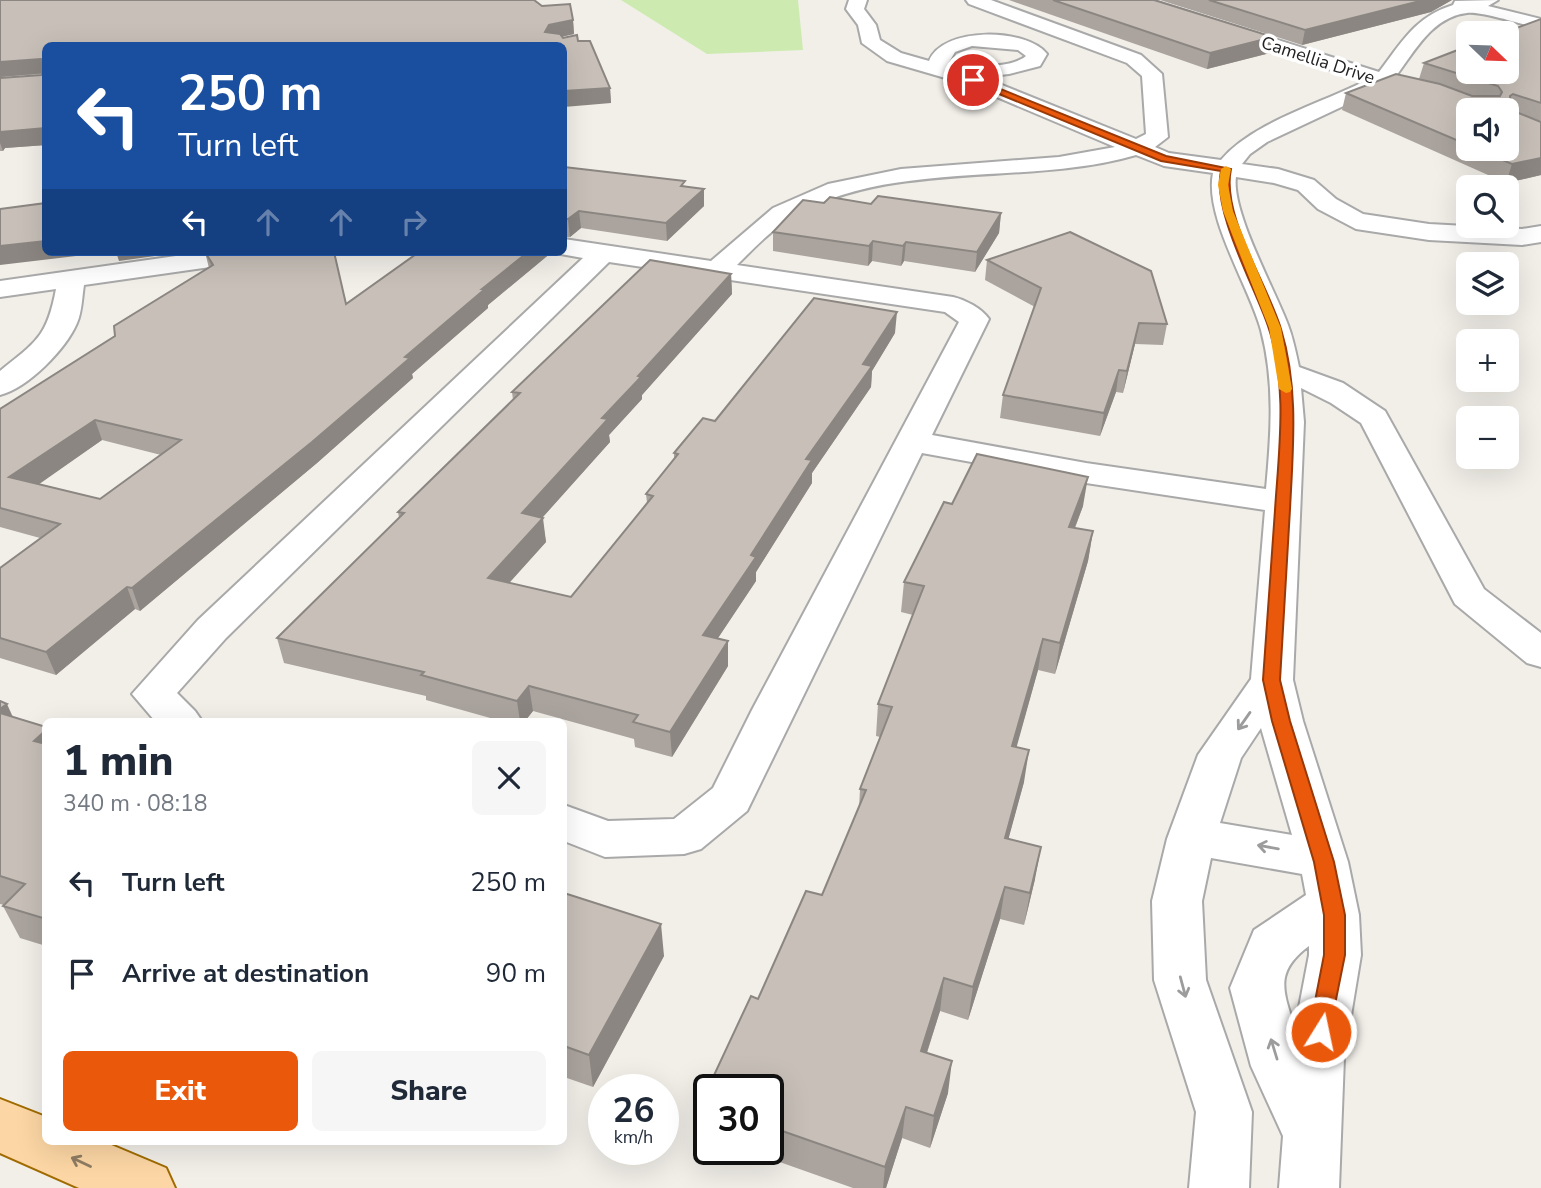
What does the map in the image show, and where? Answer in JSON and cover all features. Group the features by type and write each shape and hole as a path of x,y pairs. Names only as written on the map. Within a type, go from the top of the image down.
{"main road":[{"path":"0,1125 42,1143"},
{"path":"46,1145 145,1188"}],"street":[{"path":"859,0 855,9 867,25 871,43 894,57 973,80 1164,159 1278,176 1306,185 1326,204 1356,221 1429,232 1522,237 1541,234"},
{"path":"718,270 750,237 784,212 823,195 877,181 932,173 1071,164 1153,140 1158,133 1152,74 1145,66 1134,59 975,0"},
{"name":"Camellia Drive","path":"1133,0 1383,80 1456,99"},
{"path":"1442,0 1480,4 1541,24"},
{"path":"1310,1188 1316,1058 1335,955 1328,883 1281,721 1272,680 1288,422 1285,373 1275,328 1228,211 1223,185 1226,169 1242,149 1259,137 1338,103 1383,80 1424,26 1440,15 1480,4"},
{"path":"869,67 869,53 876,46"},
{"path":"567,247 953,305 975,319 773,710 732,799 684,836 605,839 567,823"},
{"path":"177,718 153,694 212,629 603,253"},
{"path":"0,289 233,256"},
{"path":"0,386 47,348 64,321 71,280"},
{"path":"1285,373 1310,379 1356,403 1374,418 1469,596 1541,654"},
{"path":"910,441 1086,473 1283,502"},
{"path":"1219,1188 1224,1112 1180,980 1177,901 1191,839 1220,755 1272,680"},
{"path":"1191,839 1227,841 1283,850 1328,883"},
{"path":"1311,1134 1279,1066 1256,988 1272,944 1328,883"}],"green space":[{"path":"621,0 798,0 803,50 707,54"}],"building":[{"path":"0,0 534,0 542,6 570,4 573,20 549,25 545,32 560,34 563,38 577,35 578,41 590,41 610,88 567,91 567,42 42,42 42,60 0,62"},
{"path":"1053,0 1154,0 1273,37 1210,53"},
{"path":"1209,0 1424,0 1305,30"},
{"path":"1541,19 1541,103 1513,94 1510,98 1456,98 1456,140 1346,93 1396,74 1440,84 1472,96 1500,96 1502,92 1498,86 1492,84 1519,84 1519,27"},
{"path":"1456,51 1456,73 1424,63"},
{"path":"41,75 42,128 0,132 0,78"},
{"path":"1519,113 1541,122 1541,158 1512,164 1505,161 1519,161"},
{"path":"567,167 685,181 681,186 704,189 666,223 579,211 568,219"},
{"path":"878,196 1001,213 977,252 906,242 903,246 873,241 869,246 773,232 803,200 824,203 830,197 871,204"},
{"path":"42,204 42,241 0,246 0,209"},
{"path":"1070,232 1151,271 1167,324 1139,323 1127,371 1119,370 1104,413 1003,395 1041,288 987,260"},
{"path":"207,256 335,256 346,304 413,256 523,256 482,289 485,289 405,357 410,358 312,442 132,588 127,587 46,652 0,638 0,568 60,524 0,508 0,409 115,336 114,326 213,265","holes":["95,420 181,440 100,499 9,477"]},
{"path":"650,260 731,274 638,376 641,377 602,418 608,419 522,513 543,518 488,578 571,597 653,496 646,494 678,454 674,453 703,418 715,421 814,298 897,312 863,364 872,366 806,459 812,460 751,555 756,557 703,635 728,641 670,732 633,722 638,715 529,686 517,701 421,675 424,672 277,638 404,513 398,512 520,393 512,392"},
{"path":"977,454 1088,477 1069,527 1093,531 1060,643 1043,639 1012,746 1029,750 1005,838 1041,847 1030,893 1005,887 973,987 944,978 921,1051 952,1061 934,1116 906,1107 885,1167 784,1132 784,1074 715,1074 751,996 758,999 806,891 822,895 866,790 860,789 892,707 878,704 924,586 904,582 944,502 952,504"},
{"path":"0,713 42,726 42,734 34,741 42,743 42,918 3,906 25,884 0,876"},
{"path":"567,894 661,924 589,1055 567,1047"}],"slow traffic":[{"path":"1226,169 1223,185 1228,211 1275,328 1286,389"}],"route":[{"path":"973,80 1164,159 1226,169 1223,185 1228,211 1275,328 1285,373 1288,422 1272,680 1281,721 1324,862 1335,915 1335,955 1321,1032"}]}
